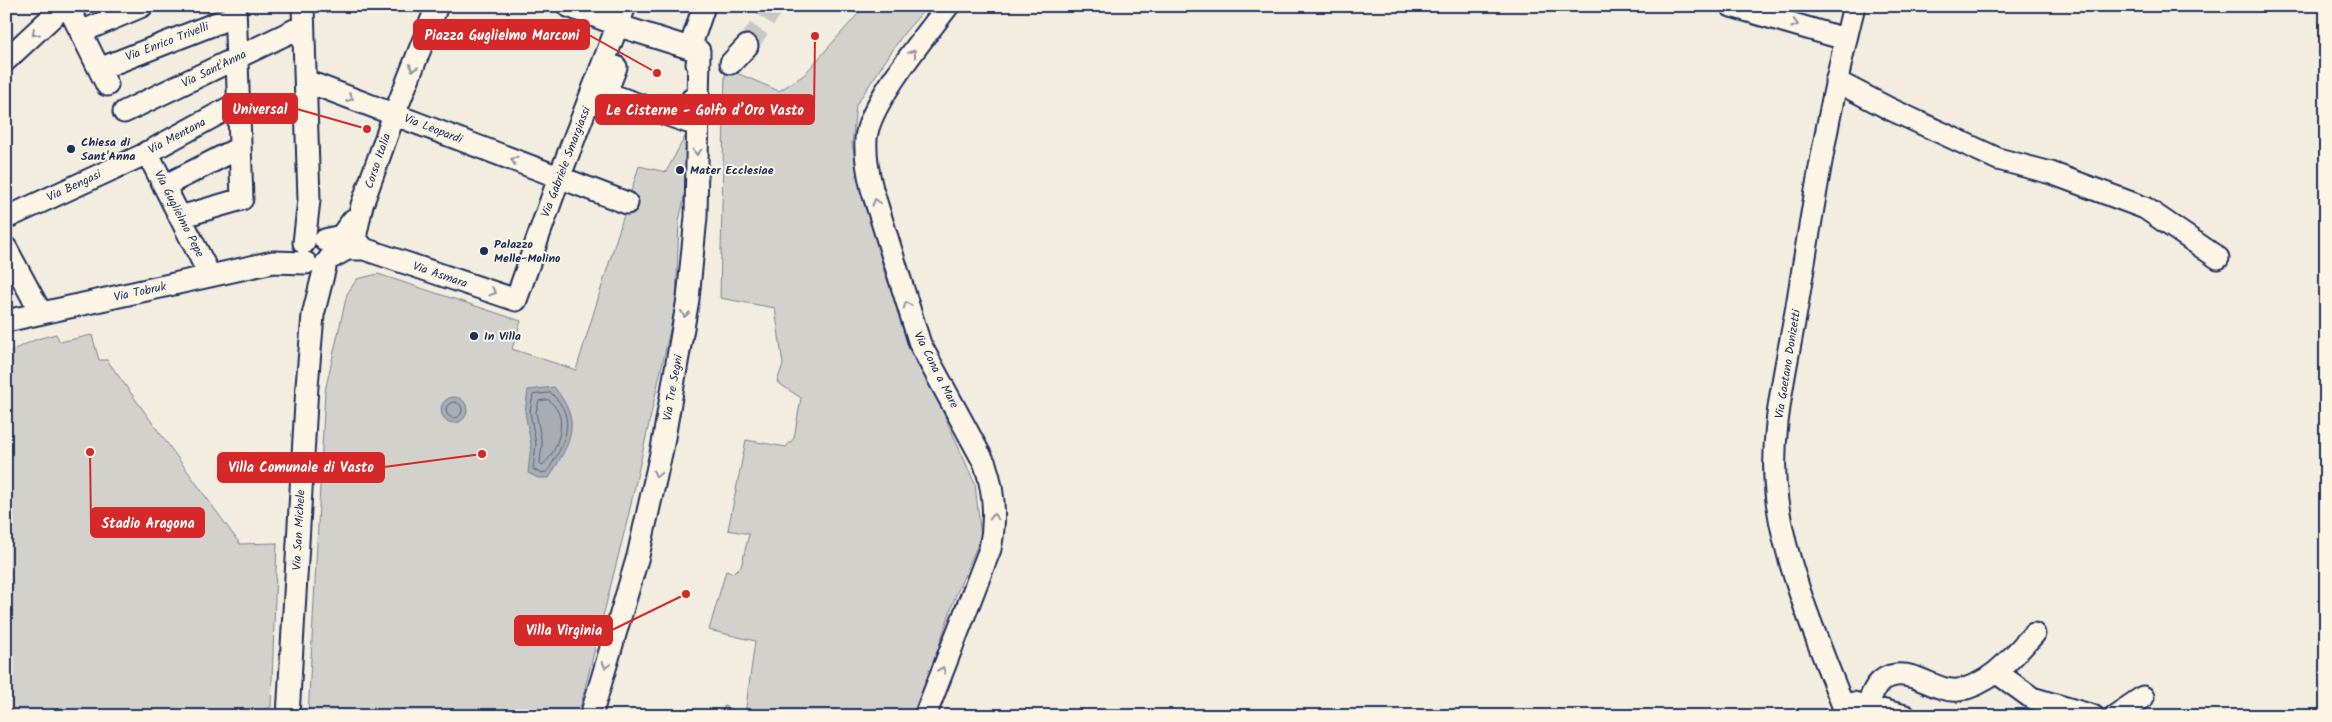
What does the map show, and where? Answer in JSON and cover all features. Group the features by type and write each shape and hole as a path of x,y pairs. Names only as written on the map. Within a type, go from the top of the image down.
{"street":[{"path":"6,60 60,8 81,32 142,6"},
{"name":"Corso Italia","path":"354,227 394,114 437,6"},
{"path":"568,6 624,20 695,49"},
{"path":"624,20 606,93 688,122 695,49 704,6"},
{"name":"Via Cona a Mare","path":"925,716 990,549 995,524 994,503 991,482 985,464 920,344 872,189 868,169 866,138 875,111 909,59 948,6"},
{"path":"1732,6 1845,39"},
{"name":"Via Gaetano Donizetti","path":"1844,708 1788,552 1777,498 1776,468 1778,418 1836,81 1854,6"},
{"path":"180,217 242,198 235,11"},
{"name":"Via Enrico Trivelli","path":"81,32 103,77 235,11"},
{"name":"Via Sant'Anna","path":"124,112 238,57 303,16"},
{"name":"Via San Michele","path":"288,716 307,386 313,315 314,246 309,200 303,16"},
{"name":"Via Gabriele Smargiassi","path":"516,300 559,178 624,20"},
{"path":"731,63 746,46"},
{"name":"Via Tre Segni","path":"592,716 638,556 658,467 688,299 696,217 695,49"},
{"name":"Via Leopardi","path":"306,80 627,203"},
{"path":"1836,81 1890,110 1998,159 2051,174 2145,208 2218,258"},
{"name":"Via Mentana","path":"145,153 238,103"},
{"path":"164,186 240,148"},
{"name":"Via Guglielmo Pepe","path":"145,153 210,276"},
{"name":"Via Bengasi","path":"6,218 145,153"},
{"path":"314,246 341,236 354,227 355,238 364,249"},
{"path":"314,246 364,249"},
{"name":"Via Tobruk","path":"6,321 273,262 314,246"},
{"path":"6,248 41,313"},
{"name":"Via Asmara","path":"364,249 516,300"},
{"path":"1867,706 1874,690 1882,680 1891,676 1908,674 1935,686 1958,690 1972,686 1996,672 2034,634"},
{"path":"1996,672 2014,687 2032,698 2093,716"},
{"path":"2115,716 2144,697"},
{"path":"1844,708 1867,706 1905,716"}],"shaded area":[{"path":"865,6 928,6 904,33 856,105 852,145 885,275 975,484 981,537 955,597 916,716 724,716 724,706 745,714 755,641 709,630 726,571 732,573 741,567 749,534 728,530 746,440 786,447 794,438 801,398 777,382 783,364 775,308 720,298 725,72 732,71 779,91 804,75"},
{"path":"687,133 689,176 679,221 676,303 628,517 578,716 308,716 325,391 347,294 357,279 378,274 521,321 512,349 576,370 639,166 666,172"},
{"path":"56,334 60,342 92,335 99,360 107,360 240,544 277,543 271,707 252,716 6,716 6,353 37,339"}],"water":[{"path":"554,387 569,412 571,433 563,454 549,478 538,478 528,473 531,444 525,412 528,390"},
{"path":"454,397 463,401 467,410 463,419 454,423 445,419 441,410 445,401"}],"tunnel":[{"path":"747,46 774,6"}],"place":[{"name":"Le Cisterne - Golfo d’Oro Vasto","path":"815,36"},
{"name":"Piazza Guglielmo Marconi","path":"657,73"},
{"name":"Universal","path":"367,129"},
{"name":"Chiesa di Sant'Anna","path":"71,149"},
{"name":"Mater Ecclesiae","path":"680,170"},
{"name":"Palazzo Melle-Molino","path":"484,251"},
{"name":"In Villa","path":"474,336"},
{"name":"Stadio Aragona","path":"90,452"},
{"name":"Villa Comunale di Vasto","path":"482,454"},
{"name":"Villa Virginia","path":"686,594"}]}
